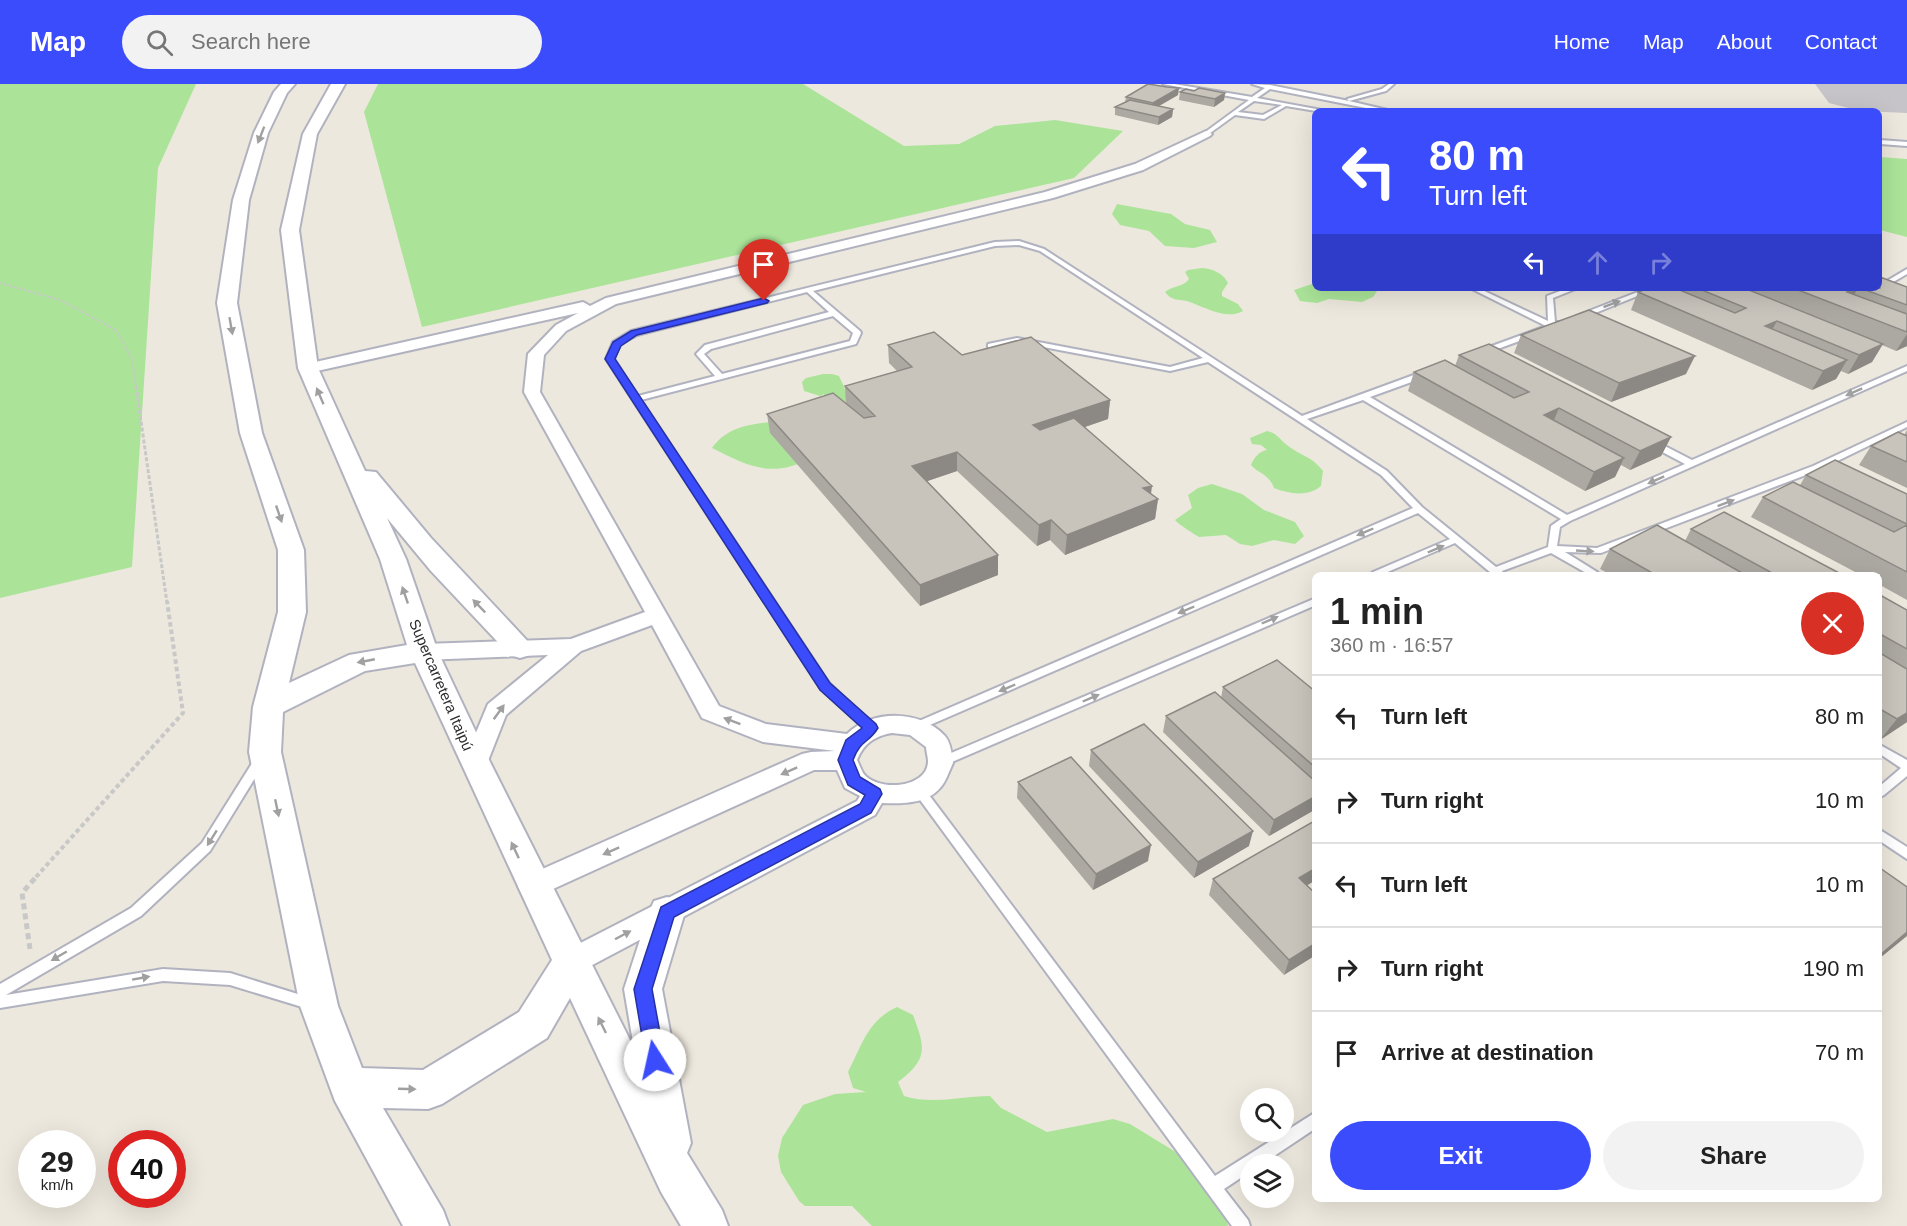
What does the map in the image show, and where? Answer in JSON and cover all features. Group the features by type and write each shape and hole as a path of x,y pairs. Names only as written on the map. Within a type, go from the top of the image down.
{"street":[{"path":"288,84 280,92 261,133 241,200 227,303 251,433 291,550 292,612 268,707 265,752 319,1006 349,1087 427,1226"},
{"name":"Supercarretera Itaipú","path":"338,84 310,134 290,230 308,368 393,560 424,652 475,764 532,886 572,962 676,1177 706,1226"},
{"path":"308,368 611,301 1049,195 1139,167 1206,134"},
{"path":"611,301 561,328 536,354 532,392 710,712 763,733 848,752"},
{"path":"335,432 384,499 474,602 520,648"},
{"path":"268,707 359,662 424,652 573,646 658,615"},
{"path":"475,764 496,710 573,646"},
{"path":"532,886 811,761 848,752 871,728 892,724 916,727 937,744 941,763 931,782 919,790 904,794 875,794 854,781 848,752"},
{"path":"349,1087 428,1090 533,1025 572,962 866,808 875,794"},
{"path":"667,912 643,989 676,1177"}],"lane":[{"path":"1165,84 1312,110"},
{"path":"1254,84 1376,108"},
{"path":"1346,101 1366,96 1392,84"},
{"path":"1206,134 1248,100 1270,86"},
{"path":"1298,108 1320,97"},
{"path":"1232,113 1264,117 1284,106"},
{"path":"1882,142 1907,144"},
{"path":"871,728 825,686 610,359 616,344 634,333 995,244 1019,243 1042,250 1384,473 1419,509 1496,572"},
{"path":"1882,285 1907,271"},
{"path":"1882,280 1898,286"},
{"path":"636,399 853,342 857,333 808,290"},
{"path":"1479,291 1551,326"},
{"path":"1551,326 1549,297 1566,291"},
{"path":"1572,319 1646,291"},
{"path":"1878,291 1886,294"},
{"path":"720,377 700,354 708,346 834,313"},
{"path":"1470,357 1562,322"},
{"path":"992,346 1017,340 1170,369 1209,358"},
{"path":"1481,353 1491,358"},
{"path":"1552,549 1556,526 1567,519 1907,368"},
{"path":"1301,419 1438,369"},
{"path":"1364,397 1567,519"},
{"path":"1499,572 1552,549 1598,551 1816,468 1907,424"},
{"path":"1650,442 1692,464"},
{"path":"1816,468 1826,473"},
{"path":"916,727 1419,509"},
{"path":"1381,572 1457,539"},
{"path":"1552,549 1590,572"},
{"path":"941,763 1312,603"},
{"path":"1882,750 1907,767 1882,790"},
{"path":"0,991 136,912 206,847 265,752"},
{"path":"919,790 1242,1226"},
{"path":"1882,836 1907,854"},
{"path":"0,1002 163,975 230,979 319,1006"},
{"path":"1213,1187 1312,1122"}],"path":[{"path":"0,283 60,300 116,330 132,359 183,713 22,894 33,971"}],"green space":[{"path":"0,84 196,84 158,168 132,567 0,598"},
{"path":"378,84 803,84 904,146 959,144 995,126 1055,120 1123,131 1074,178 422,327 364,112"},
{"path":"1882,157 1907,159 1907,237 1882,231"},
{"path":"1117,204 1171,214 1185,224 1210,230 1217,242 1194,248 1165,246 1149,231 1120,225 1112,214"},
{"path":"1202,268 1214,271 1223,277 1228,283 1222,296 1238,304 1243,311 1236,314 1222,314 1172,298 1165,292 1187,282 1189,279 1185,272 1188,270"},
{"path":"1312,284 1312,291 1377,291 1373,297 1362,302 1329,299 1317,303 1300,301 1294,290"},
{"path":"823,374 839,376 845,389 864,380 872,379 877,414 825,399 824,394 820,396 804,391 802,382 806,378"},
{"path":"771,422 811,458 784,468 760,468 712,448 724,436 738,428"},
{"path":"1267,431 1319,466 1323,471 1321,486 1304,493 1280,490 1274,488 1267,477 1251,465 1258,455 1267,450 1261,445 1252,444 1250,438"},
{"path":"1212,484 1242,494 1264,510 1295,522 1304,536 1295,544 1274,540 1252,546 1240,544 1226,535 1199,537 1175,520 1192,508 1188,495 1198,488"},
{"path":"897,1007 913,1015 922,1044 920,1059 898,1082 904,1096 936,1100 990,1096 1001,1108 1047,1132 1113,1119 1130,1124 1179,1154 1226,1218 1228,1226 872,1226 852,1206 805,1206 799,1201 781,1172 778,1156 782,1138 803,1105 835,1094 866,1092 853,1088 848,1072 872,1026 887,1012"}],"building":[{"path":"1148,84 1179,88 1153,103 1126,97"},
{"path":"1199,88 1225,93 1215,99 1180,92 1186,89 1194,91"},
{"path":"1130,100 1173,109 1159,117 1115,107"},
{"path":"1882,278 1907,287 1907,305 1868,291 1882,291"},
{"path":"1682,291 1735,313 1746,308 1704,291 1751,291 1883,344 1859,355 1777,321 1765,326 1847,360 1823,371 1638,292"},
{"path":"1801,291 1849,291 1847,292 1907,314 1907,332"},
{"path":"1589,310 1695,356 1619,383 1521,335"},
{"path":"934,332 962,355 1031,337 1110,400 1033,425 1040,430 1074,418 1152,486 1143,488 1158,499 1067,535 1051,520 1039,525 957,452 912,466 998,555 920,585 767,414 833,393 864,418 875,416 845,386 912,367 888,345"},
{"path":"1489,344 1671,437 1640,451 1559,408 1544,415 1624,458 1594,472 1414,372 1445,360 1514,398 1529,392 1459,355"},
{"path":"1898,432 1907,436 1907,462 1871,446"},
{"path":"1835,460 1907,494 1907,524 1806,475"},
{"path":"1793,482 1894,532 1907,525 1907,572 1763,497"},
{"path":"1724,512 1837,572 1770,572 1691,529"},
{"path":"1657,525 1740,572 1650,572 1610,549"},
{"path":"1882,596 1907,610 1907,649 1882,635"},
{"path":"1882,654 1907,669 1907,713 1897,719 1882,710"},
{"path":"1277,660 1312,689 1312,765 1223,687"},
{"path":"1215,692 1312,778 1312,798 1274,820 1166,716"},
{"path":"1144,724 1253,831 1198,862 1091,750"},
{"path":"1071,757 1151,845 1096,874 1018,782"},
{"path":"1312,822 1312,870 1299,878 1312,890 1312,946 1289,960 1213,879"},
{"path":"1882,869 1907,887 1907,932 1882,953"}],"runway":[{"path":"1860,84 1907,86"}],"route":[{"path":"655,1060 643,989 667,912 866,808 875,794 854,781 845,760 851,744 871,728 825,686 610,359 616,344 634,333 764,301"}]}
